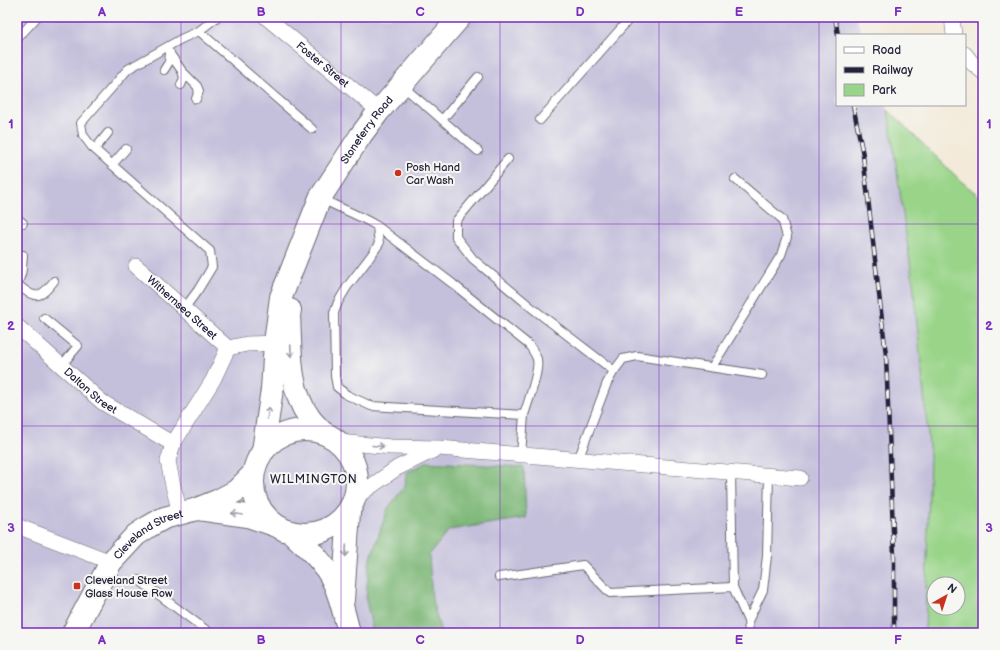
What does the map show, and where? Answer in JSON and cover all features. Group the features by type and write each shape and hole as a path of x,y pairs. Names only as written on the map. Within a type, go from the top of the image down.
{"main road":[{"name":"Stoneferry Road","path":"263,451 272,389 275,343 281,297 320,198 361,135 379,111 460,17"},
{"name":"Stoneferry Road","path":"296,257 290,315 292,374 299,399 309,417 331,437"},
{"path":"343,608 352,504 358,482 356,467 349,453 331,437 307,430 290,432 275,439 263,451 257,462 253,474 253,488 257,502 264,515 307,547 322,564 333,582 343,608 349,633"},
{"name":"Cleveland Street","path":"73,633 111,562 132,539 142,531 164,518 217,501 236,491 253,474"},
{"path":"284,529 308,535 324,531 338,524 352,504"},
{"name":"Cleveland Street","path":"189,511 248,516 284,529"}],"street":[{"name":"Foster Street","path":"266,17 379,111"},
{"path":"952,17 954,34"},
{"path":"966,55 972,63 983,72"},
{"name":"Withernsea Street","path":"136,266 228,348"},
{"name":"Dalton Street","path":"17,326 102,402 173,444"},
{"path":"189,511 173,486 168,461 173,444 213,380 228,348 247,344 275,343"},
{"path":"331,437 391,447 438,448 800,478"},
{"path":"352,504 397,468 438,448"},
{"path":"17,526 111,562"}],"lane":[{"path":"17,39 37,17"},
{"path":"184,309 212,267 210,251 92,147 83,135 81,124 128,69 169,51 181,39 200,31 217,17"},
{"path":"540,120 631,17"},
{"path":"200,31 312,129"},
{"path":"164,70 169,62 169,51"},
{"path":"169,51 182,71 198,86 199,92 196,99"},
{"path":"181,85 184,78 182,71"},
{"path":"442,120 478,77"},
{"path":"401,85 478,151"},
{"path":"95,149 108,133"},
{"path":"112,165 126,149"},
{"path":"508,159 456,221 456,237 474,259 491,274 532,308 614,371"},
{"path":"712,367 781,255 787,237 782,219 735,179"},
{"path":"320,198 377,226 459,289 529,345 534,351 537,359 537,371 524,415 521,455"},
{"path":"377,226 379,244 347,287 338,302 334,313 335,376 337,387 347,395 370,406 524,415"},
{"path":"23,255 22,271 17,284 29,294 36,296 45,292 54,281"},
{"path":"44,318 78,346 61,366"},
{"path":"578,460 606,383 623,359 636,356 762,375"},
{"path":"731,472 734,587 748,621 749,633"},
{"path":"748,621 763,590 767,556 769,476"},
{"path":"499,577 583,565 610,593 734,587"},
{"path":"139,580 210,633"}],"shaded area":[{"path":"17,17 856,17 862,34 836,34 836,106 886,106 888,110 913,282 930,455 925,633 17,633"}],"green space":[{"path":"888,110 962,182 983,199 983,633 925,633 926,597 926,616 966,616 966,576 927,576 930,455 913,282"},
{"path":"427,462 524,467 526,518 449,530 429,555 432,600 441,633 373,633 366,600 369,563 388,508 405,486 406,473"}],"railway":[{"path":"835,17 838,34"},
{"path":"853,106 863,155 886,355 894,556 894,633"}],"place":[{"name":"Posh Hand Car Wash","path":"398,173"},
{"name":"Cleveland Street Glass House Row","path":"77,586"}],"district":[{"name":"WILMINGTON","path":"314,479"}]}
